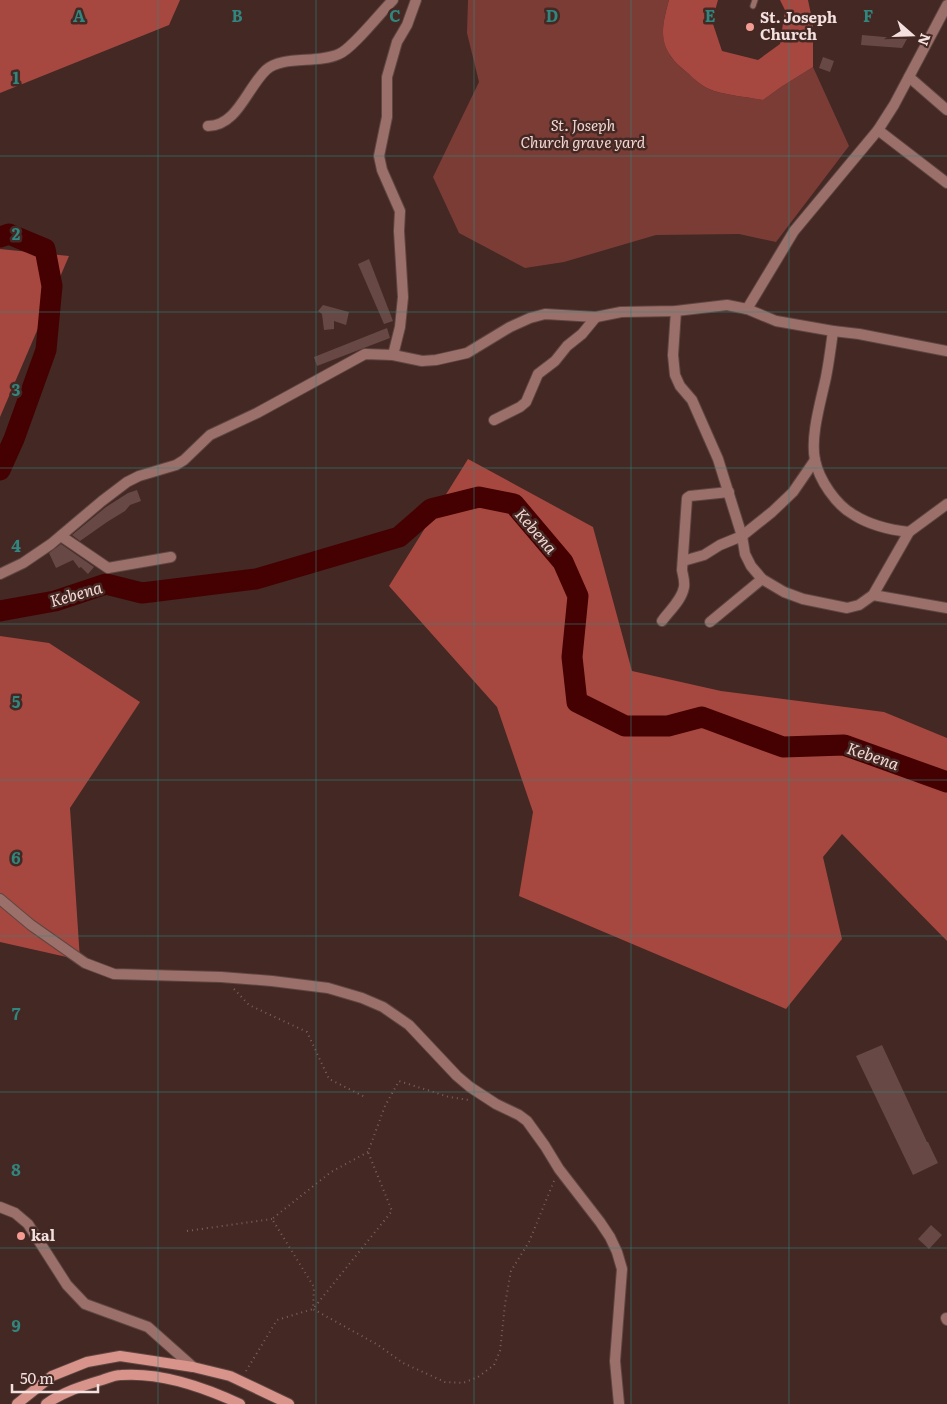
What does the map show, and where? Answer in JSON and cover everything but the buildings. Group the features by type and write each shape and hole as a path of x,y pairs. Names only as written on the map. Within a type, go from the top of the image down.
{"main road":[{"path":"17,1404 52,1376 87,1362 120,1356 193,1368 240,1380 289,1404"},
{"path":"46,1404 58,1395 80,1386 120,1375 149,1376 189,1384 220,1394 240,1404"}],"street":[{"path":"208,126 217,126 236,111 266,70 275,64 327,59 342,54 393,0"},
{"path":"393,355 400,327 403,297 399,231 400,211 382,170 379,156 387,117 387,77 397,42 407,25 416,0"},
{"path":"747,309 794,231 878,130 942,24 947,5"},
{"path":"909,78 947,110"},
{"path":"878,130 947,183"},
{"path":"0,574 34,557 102,500 127,482 139,476 176,465 184,460 210,435 258,413 365,354 393,355 422,361 436,360 467,353 510,327 545,314 596,317 621,312 676,312 727,305 747,309 776,322 859,334 947,351"},
{"path":"676,312 673,355 675,375 680,386 692,400 718,459 742,536 745,554 751,566 762,579 784,592 803,599 842,607 860,605 873,595 909,532 947,504"},
{"path":"494,420 526,402 538,374 555,361 596,317"},
{"path":"833,331 815,426 815,460 822,480 839,503 854,515 884,527 909,532"},
{"path":"683,561 704,555 720,545 742,536 793,492 815,460"},
{"path":"662,621 684,590 682,570 687,498 690,496 729,492"},
{"path":"61,536 108,568 171,557"},
{"path":"710,622 762,579"},
{"path":"873,595 947,608"},
{"path":"0,899 6,906 84,963 114,974 221,977 328,988 362,998 383,1007 409,1026 456,1076 470,1087 496,1104 527,1120 536,1131 559,1169 610,1237 617,1252 622,1269 616,1340 616,1379 619,1404"},
{"path":"0,1207 15,1213 28,1224 67,1285 85,1304 148,1328 193,1368"}],"path":[{"path":"221,977 249,1005 307,1032 329,1080 365,1097"},
{"path":"187,1231 272,1219 332,1172 368,1152 385,1106 398,1080 449,1097 478,1101"},
{"path":"240,1380 278,1320 313,1309 392,1211 368,1152"},
{"path":"313,1309 378,1345 403,1363 446,1382 463,1383 478,1377 494,1365 500,1351 511,1271 529,1242 559,1169"},
{"path":"272,1219 314,1286 313,1309"}],"green space":[{"name":"St. Joseph Church grave yard","path":"468,0 669,0 664,23 664,41 672,58 679,66 707,88 763,100 813,67 849,146 776,242 739,234 656,235 564,262 525,268 459,233 433,177 479,82 467,33"}],"shaded area":[{"path":"0,0 180,0 169,25 0,93"},
{"path":"669,0 718,0 712,21 722,51 758,60 780,44 785,10 780,0 808,0 813,24 813,67 763,100 727,94 707,88 679,66 667,50 663,33"},
{"path":"0,249 69,256 0,417"},
{"path":"468,459 593,527 632,671 721,691 884,712 947,738 947,941 842,834 823,857 842,939 786,1009 519,896 533,812 497,707 389,586"},
{"path":"0,636 49,643 140,702 70,808 80,960 0,942"}],"waterway":[{"name":"Kebena","path":"0,237 9,234 45,249 52,286 46,350 14,439 0,470"},
{"name":"Kebena","path":"0,611 55,601 106,584 142,593 256,579 399,537 431,509 479,497 514,504 563,562 578,596 572,657 577,702 625,726 668,726 702,717 783,747 844,745 947,782"}],"place":[{"name":"St. Joseph Church","path":"750,27"},
{"name":"kal","path":"21,1236"}]}
